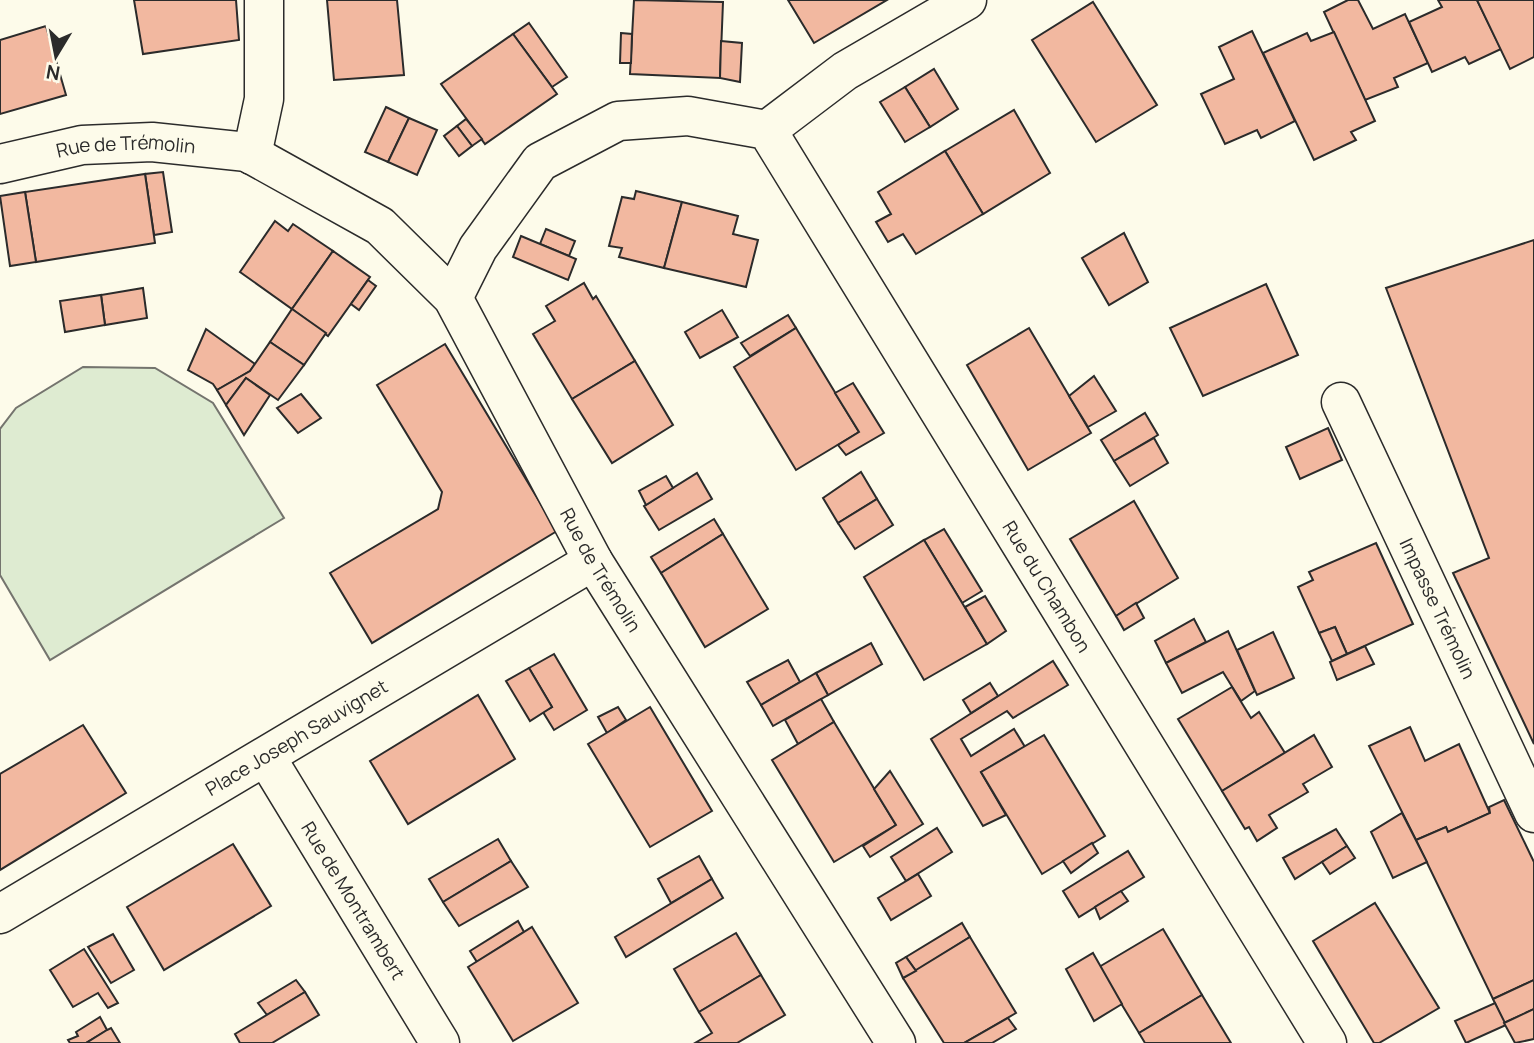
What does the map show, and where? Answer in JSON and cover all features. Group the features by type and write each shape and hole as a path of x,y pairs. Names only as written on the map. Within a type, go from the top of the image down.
{"street":[{"path":"252,155 264,99 264,0"},
{"path":"453,298 478,248 540,162 618,121 688,116 767,130 845,71 967,0"},
{"name":"Rue du Chambon","path":"767,130 1327,1043"},
{"name":"Rue de Trémolin","path":"0,164 82,145 152,142 252,155 380,226 453,298 593,561 896,1043"},
{"name":"Impasse Trémolin","path":"1341,402 1534,813"},
{"name":"Place Joseph Sauvignet","path":"0,914 593,561"},
{"name":"Rue de Montrambert","path":"265,757 440,1043"}],"green space":[{"path":"83,367 155,368 213,403 284,518 50,660 0,575 0,429 16,408"}],"building":[{"path":"134,0 236,0 239,40 143,54"},
{"path":"327,0 397,0 404,75 334,80"},
{"path":"634,0 723,2 720,78 630,74"},
{"path":"788,0 887,0 814,43"},
{"path":"1348,0 1358,0 1373,29 1405,14 1428,63 1394,78 1398,87 1365,100 1324,12"},
{"path":"1438,0 1477,0 1501,49 1469,64 1465,57 1432,72 1409,22 1442,7"},
{"path":"1477,0 1534,0 1534,57 1510,69"},
{"path":"1093,2 1157,105 1096,142 1032,40"},
{"path":"529,23 567,77 552,87 513,34"},
{"path":"46,26 66,95 0,114 0,40"},
{"path":"1252,31 1295,121 1261,138 1257,130 1225,144 1201,94 1234,79 1219,47"},
{"path":"1334,32 1375,121 1351,132 1356,140 1314,160 1263,53 1307,33 1311,41"},
{"path":"621,33 632,34 631,63 620,63"},
{"path":"513,34 557,94 485,144 441,84"},
{"path":"721,41 742,43 740,82 720,78"},
{"path":"934,69 958,109 930,127 905,87"},
{"path":"905,87 930,127 905,142 880,102"},
{"path":"386,107 409,118 388,162 365,152"},
{"path":"1014,110 1050,173 983,214 945,151"},
{"path":"409,118 437,130 417,175 388,162"},
{"path":"466,119 482,139 472,146 457,126"},
{"path":"457,126 472,146 459,156 444,136"},
{"path":"945,151 983,214 916,254 903,234 888,242 876,222 891,214 878,192"},
{"path":"163,172 172,232 154,235 145,174"},
{"path":"145,174 155,243 36,262 25,192"},
{"path":"636,191 682,202 664,268 619,257 622,248 609,246 622,197 634,199"},
{"path":"25,192 36,262 10,266 0,196"},
{"path":"682,202 738,216 733,234 758,240 746,287 664,268"},
{"path":"275,221 288,231 293,224 333,251 292,309 240,272"},
{"path":"546,229 575,241 569,256 540,244"},
{"path":"1124,233 1148,282 1109,305 1082,258"},
{"path":"521,236 576,259 568,280 513,257"},
{"path":"1534,240 1534,744 1453,573 1489,558 1386,288"},
{"path":"333,251 370,277 328,336 292,309"},
{"path":"368,280 376,286 359,310 351,304"},
{"path":"584,283 593,299 596,296 635,361 572,399 533,334 555,321 546,306"},
{"path":"1266,284 1298,355 1203,396 1170,328"},
{"path":"143,288 147,318 105,325 101,295"},
{"path":"101,295 105,325 65,332 60,301"},
{"path":"292,309 326,333 304,365 270,342"},
{"path":"722,310 738,337 700,358 685,332"},
{"path":"788,315 796,328 750,356 741,343"},
{"path":"796,328 859,432 796,470 734,367"},
{"path":"1029,328 1091,433 1028,470 967,365"},
{"path":"206,329 255,364 250,371 217,390 213,384 188,370"},
{"path":"270,342 304,365 278,400 246,378 226,405 217,390 250,371"},
{"path":"445,344 557,531 372,643 330,573 438,509 442,492 377,385"},
{"path":"635,361 673,425 612,463 572,399"},
{"path":"1094,376 1116,411 1088,427 1069,396"},
{"path":"246,378 270,395 244,435 226,405"},
{"path":"853,383 884,433 846,455 838,445 859,432 835,393"},
{"path":"301,394 321,418 298,433 277,408"},
{"path":"1145,413 1158,435 1114,461 1101,440"},
{"path":"1328,428 1342,460 1300,479 1286,447"},
{"path":"1154,438 1168,463 1130,486 1114,461"},
{"path":"861,472 877,499 838,523 823,498"},
{"path":"697,473 712,499 659,530 644,506"},
{"path":"666,476 673,488 646,505 639,491"},
{"path":"877,499 893,525 855,549 838,523"},
{"path":"1134,501 1178,578 1116,616 1070,539"},
{"path":"714,519 723,534 661,573 651,557"},
{"path":"944,529 982,591 962,603 924,540"},
{"path":"723,534 768,609 705,647 661,573"},
{"path":"924,540 987,644 924,680 864,577"},
{"path":"1376,543 1413,624 1347,654 1335,627 1319,633 1298,587 1313,580 1309,572"},
{"path":"985,596 1006,631 987,644 965,607"},
{"path":"1136,603 1144,618 1124,630 1116,616"},
{"path":"1194,619 1206,642 1166,663 1155,641"},
{"path":"1335,627 1347,654 1332,661 1319,633"},
{"path":"1228,631 1255,691 1241,701 1223,672 1182,693 1166,663"},
{"path":"1273,632 1294,678 1257,695 1237,650"},
{"path":"871,643 882,664 828,695 816,673"},
{"path":"1365,646 1374,664 1337,680 1330,662"},
{"path":"554,654 587,710 554,730 543,712 552,707 529,668"},
{"path":"788,660 800,682 761,705 747,682"},
{"path":"1053,661 1068,685 1013,718 1007,711 961,739 971,756 1014,729 1025,747 981,772 1006,815 983,826 931,739"},
{"path":"529,668 552,707 530,721 506,681"},
{"path":"816,673 828,695 773,726 761,705"},
{"path":"990,683 998,696 971,713 963,700"},
{"path":"1232,687 1251,718 1259,712 1285,753 1222,791 1178,719"},
{"path":"478,695 515,759 408,824 370,761"},
{"path":"821,699 834,722 798,744 785,720"},
{"path":"618,707 626,720 607,733 598,717"},
{"path":"650,707 712,811 650,847 588,744"},
{"path":"834,722 896,825 834,862 772,760"},
{"path":"83,725 126,793 0,870 0,774"},
{"path":"1410,727 1425,761 1459,744 1490,813 1448,832 1446,827 1416,840 1369,746"},
{"path":"1044,735 1105,836 1042,874 981,772"},
{"path":"1314,735 1332,767 1303,784 1308,792 1269,815 1277,828 1257,841 1249,827 1245,829 1222,791"},
{"path":"890,771 923,824 870,857 863,846 896,825 874,789"},
{"path":"1504,800 1534,862 1534,980 1493,999 1416,840 1446,827 1448,832 1490,813 1489,807"},
{"path":"1402,813 1427,862 1393,878 1371,832"},
{"path":"937,828 952,852 906,881 891,857"},
{"path":"1336,829 1347,846 1295,879 1283,858"},
{"path":"498,839 511,861 443,902 429,879"},
{"path":"1092,843 1098,853 1071,873 1063,861"},
{"path":"233,844 271,906 164,970 127,907"},
{"path":"1347,846 1355,858 1330,874 1322,862"},
{"path":"1128,851 1144,877 1079,917 1063,891"},
{"path":"699,856 712,879 671,903 658,879"},
{"path":"511,861 528,887 459,926 443,902"},
{"path":"918,874 931,896 891,920 878,898"},
{"path":"712,879 723,898 626,957 615,937"},
{"path":"1121,891 1128,901 1100,919 1095,907"},
{"path":"1375,903 1439,1008 1379,1043 1374,1043 1313,941"},
{"path":"518,921 524,932 477,962 470,951"},
{"path":"962,923 970,937 916,971 906,957"},
{"path":"532,927 578,1003 513,1041 468,967"},
{"path":"1163,929 1202,995 1139,1033 1099,967"},
{"path":"736,933 761,975 699,1012 674,969"},
{"path":"113,934 134,970 111,983 88,947"},
{"path":"970,937 1016,1013 964,1043 944,1043 903,978"},
{"path":"84,949 118,1003 108,1008 98,993 73,1007 50,970"},
{"path":"1093,953 1122,1004 1094,1021 1066,969"},
{"path":"906,957 916,971 903,978 896,963"},
{"path":"761,975 785,1015 737,1043 695,1043 712,1033 699,1012"},
{"path":"296,980 305,992 267,1015 258,1003"},
{"path":"1534,980 1534,1009 1504,1023 1493,999"},
{"path":"305,992 319,1015 272,1043 240,1043 235,1034"},
{"path":"1202,995 1231,1043 1145,1043 1139,1033"},
{"path":"1495,1003 1506,1025 1466,1043 1455,1021"},
{"path":"1534,1009 1534,1039 1515,1043 1504,1023"},
{"path":"100,1017 107,1030 86,1043 70,1043 68,1040 78,1036 76,1032"},
{"path":"1008,1018 1016,1029 992,1043 964,1043"},
{"path":"111,1028 120,1043 86,1043 107,1030"}]}
